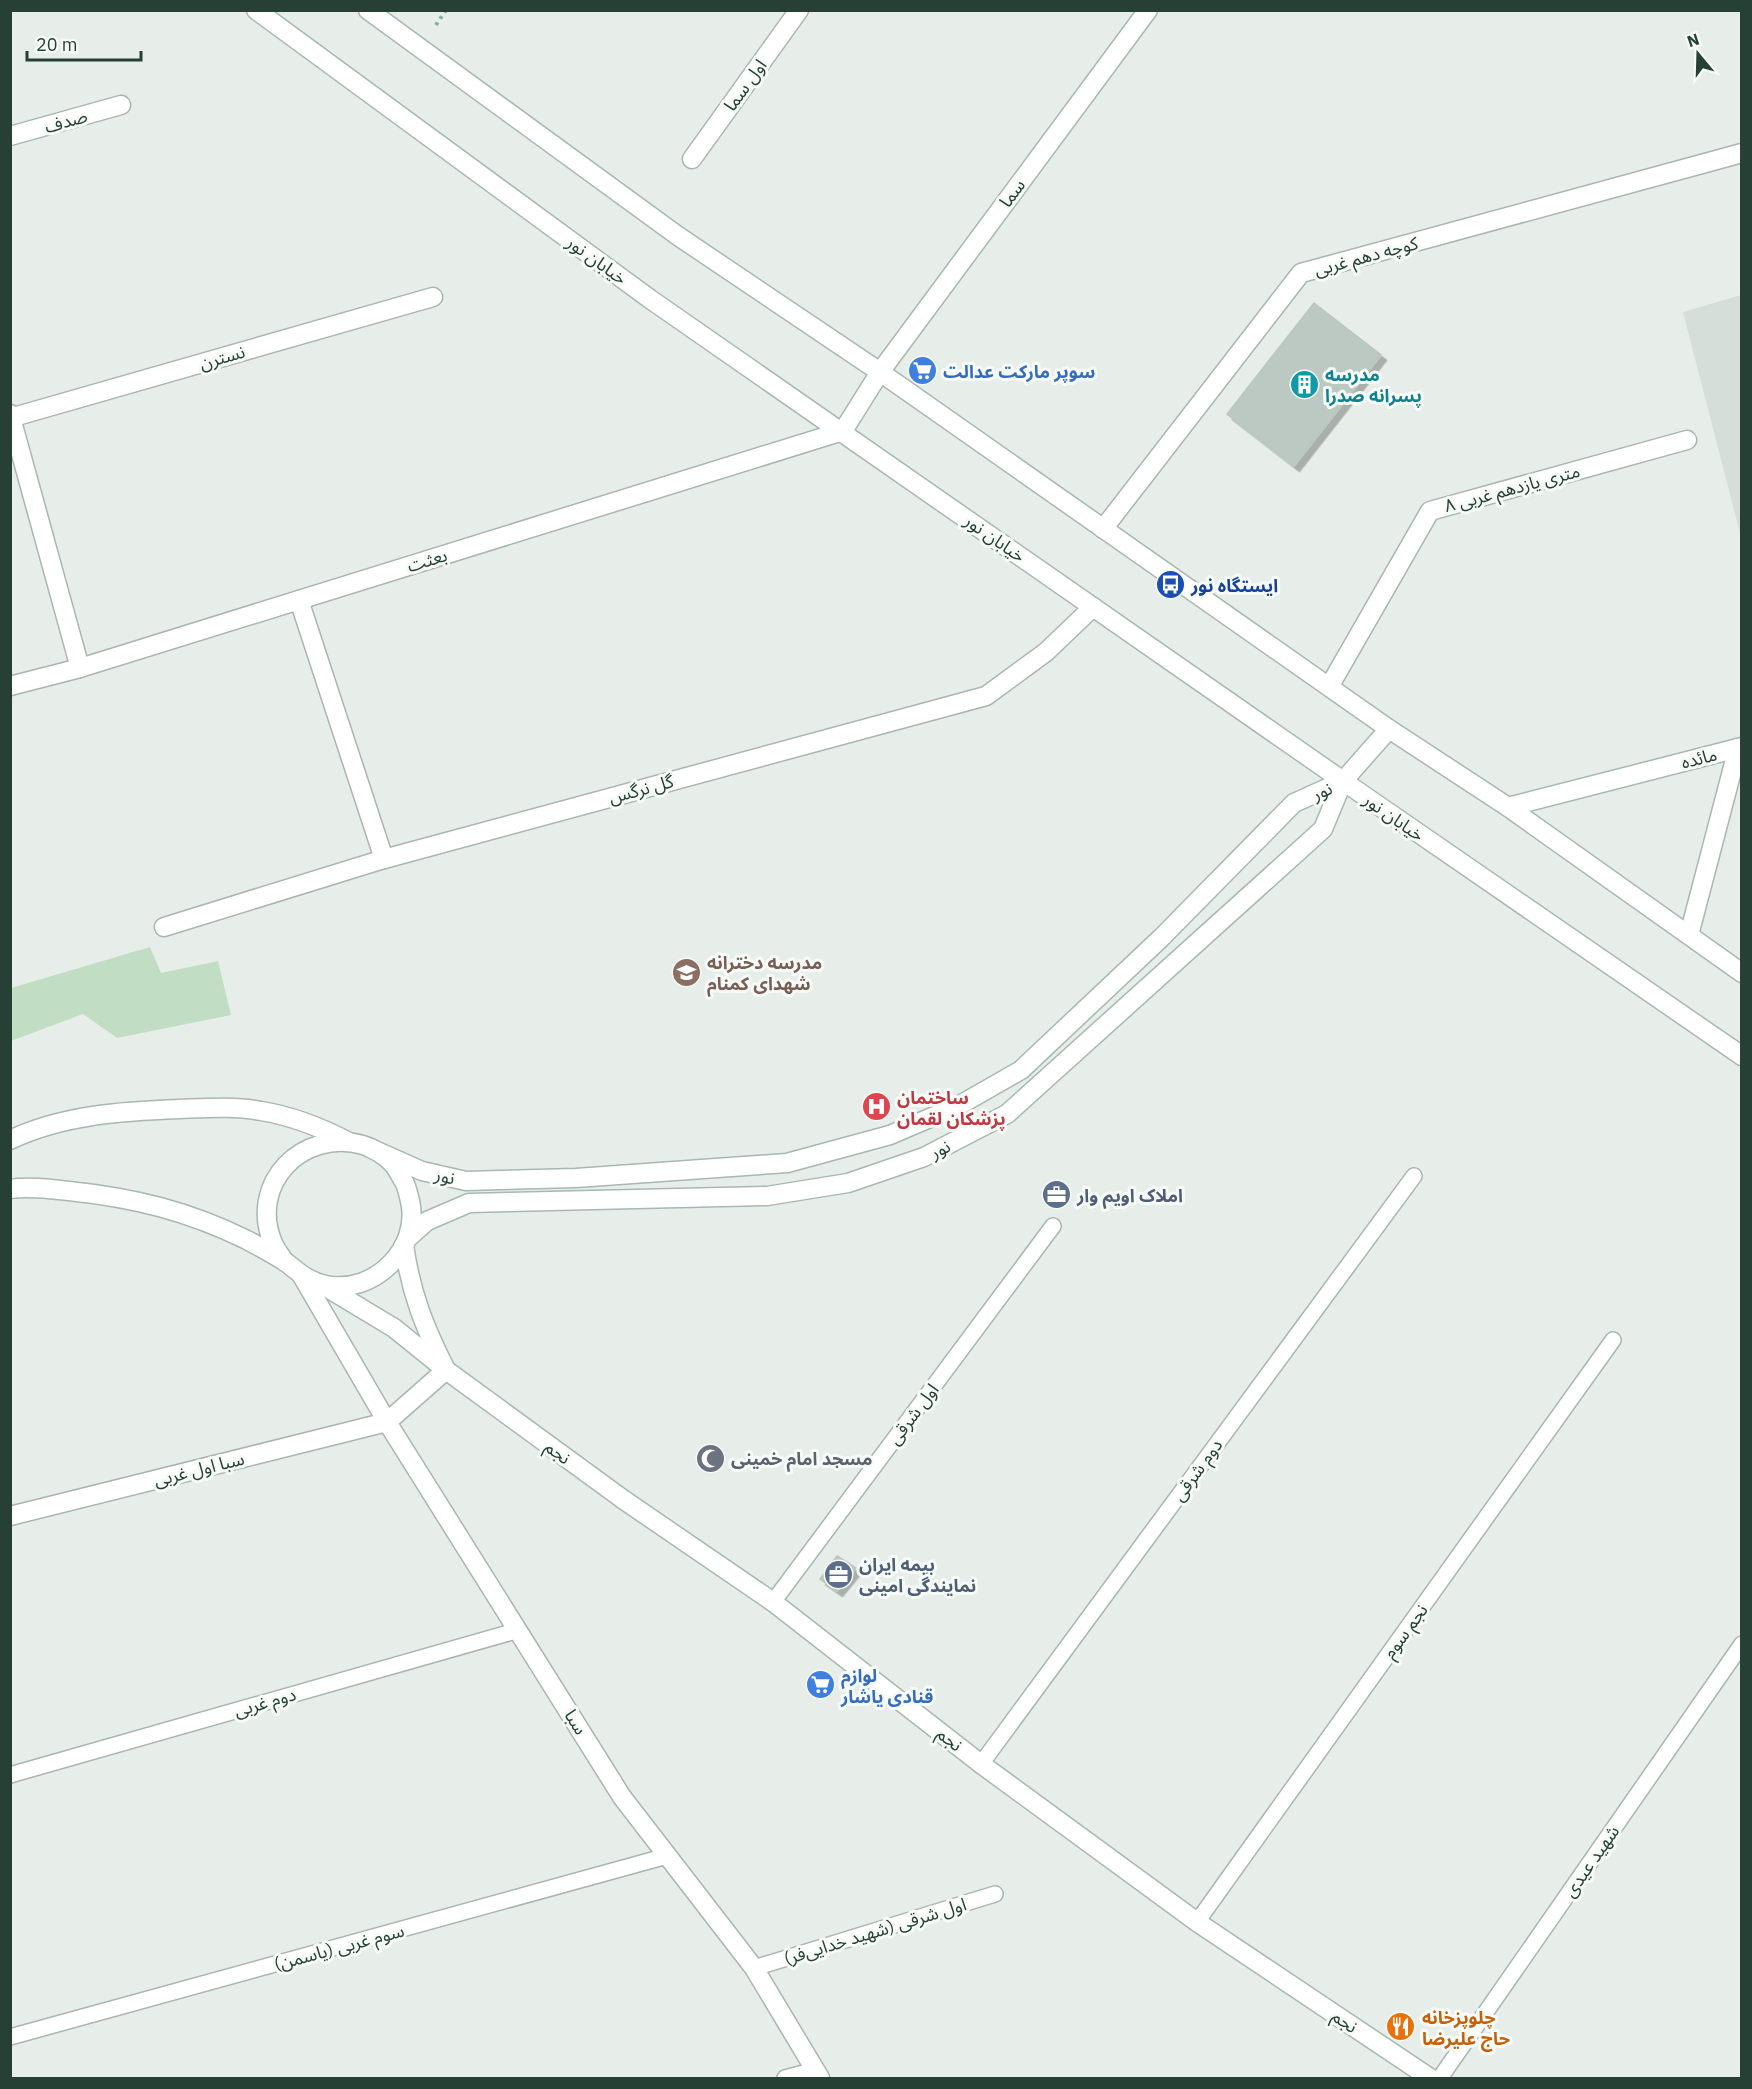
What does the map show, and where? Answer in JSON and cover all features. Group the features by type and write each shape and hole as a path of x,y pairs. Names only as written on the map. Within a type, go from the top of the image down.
{"street":[{"name":"خیابان نور","path":"256,10 651,298 1343,781 1742,1056"},
{"path":"368,10 678,236 880,372 1389,729 1508,807 1742,973"},
{"name":"اول سما","path":"692,159 799,10"},
{"name":"سما","path":"843,431 880,372 1149,12"},
{"name":"صدف","path":"10,136 121,105"},
{"name":"کوچه دهم غربی","path":"1103,529 1301,273 1742,153"},
{"name":"نسترن","path":"11,417 433,297"},
{"path":"11,417 80,668"},
{"name":"بعثت","path":"10,686 80,668 843,431"},
{"name":"۸ متری یازدهم غربی","path":"1329,687 1430,511 1687,440"},
{"path":"298,600 384,859"},
{"name":"گل نرگس","path":"164,927 384,859 986,696 1046,652 1093,607"},
{"path":"1343,781 1389,729"},
{"name":"مائده","path":"1508,807 1740,747 1689,935"},
{"name":"نور","path":"370,1148 422,1171 466,1181 576,1178 787,1163 890,1135 958,1106 1021,1070 1161,938 1294,803 1343,781"},
{"name":"نور","path":"406,1242 428,1221 469,1203 767,1196 848,1183 924,1157 1007,1114 1323,830 1343,781"},
{"path":"10,1140 34,1128 84,1117 147,1110 215,1108 260,1111 297,1119 321,1127 349,1142 370,1148 392,1163 406,1185 412,1211 406,1242 408,1274 426,1329 446,1370 387,1422"},
{"path":"285,1262 273,1244 267,1223 268,1201 275,1180 288,1162 305,1149 326,1142 349,1142"},
{"path":"10,1189 54,1189 112,1195 161,1206 248,1241 309,1279 327,1285 352,1285 376,1276 396,1260 406,1242"},
{"name":"نجم","path":"309,1279 352,1301 394,1328 446,1370 624,1500 773,1602 981,1764 1197,1922 1430,2079"},
{"name":"سبا","path":"309,1279 387,1422 622,1797 754,1968 817,2074"},
{"name":"سبا اول غربی","path":"10,1516 387,1422"}],"lane":[{"name":"دوم شرقی","path":"981,1764 1414,1176"},
{"name":"اول شرقی","path":"773,1602 1053,1226"},
{"name":"نجم سوم","path":"1197,1922 1613,1340"},
{"name":"دوم غربی","path":"10,1775 519,1630"},
{"name":"شهید عیدی","path":"1440,2079 1742,1644"},
{"name":"سوم غربی (یاسمن)","path":"10,2037 667,1856"},
{"name":"اول شرقی (شهید خدایی‌فر)","path":"754,1968 995,1894"},
{"path":"785,2079 817,2074"}],"shaded area":[{"path":"1742,295 1741,537 1683,312"}],"green space":[{"path":"150,947 161,973 218,961 231,1015 117,1038 83,1014 11,1041 11,988"}],"building":[{"name":"مدرسه پسرانه صدرا","path":"1314,303 1381,355 1294,466 1227,414"},
{"name":"بیمه ایران نمایندگی امینی","path":"837,1556 856,1568 837,1591 820,1579"}],"place":[{"name":"سوپر مارکت عدالت","path":"922,371"},
{"name":"مدرسه پسرانه صدرا","path":"1304,384"},
{"name":"ایستگاه نور","path":"1170,585"},
{"name":"مدرسه دخترانه شهدای کمنام","path":"686,972"},
{"name":"ساختمان پزشکان لقمان","path":"876,1107"},
{"name":"املاک اویم وار","path":"1056,1195"},
{"name":"مسجد امام خمینی","path":"710,1458"},
{"name":"بیمه ایران نمایندگی امینی","path":"838,1574"},
{"name":"لوازم قنادی یاشار","path":"820,1685"},
{"name":"چلوپزخانه حاج علیرضا","path":"1401,2027"}]}
